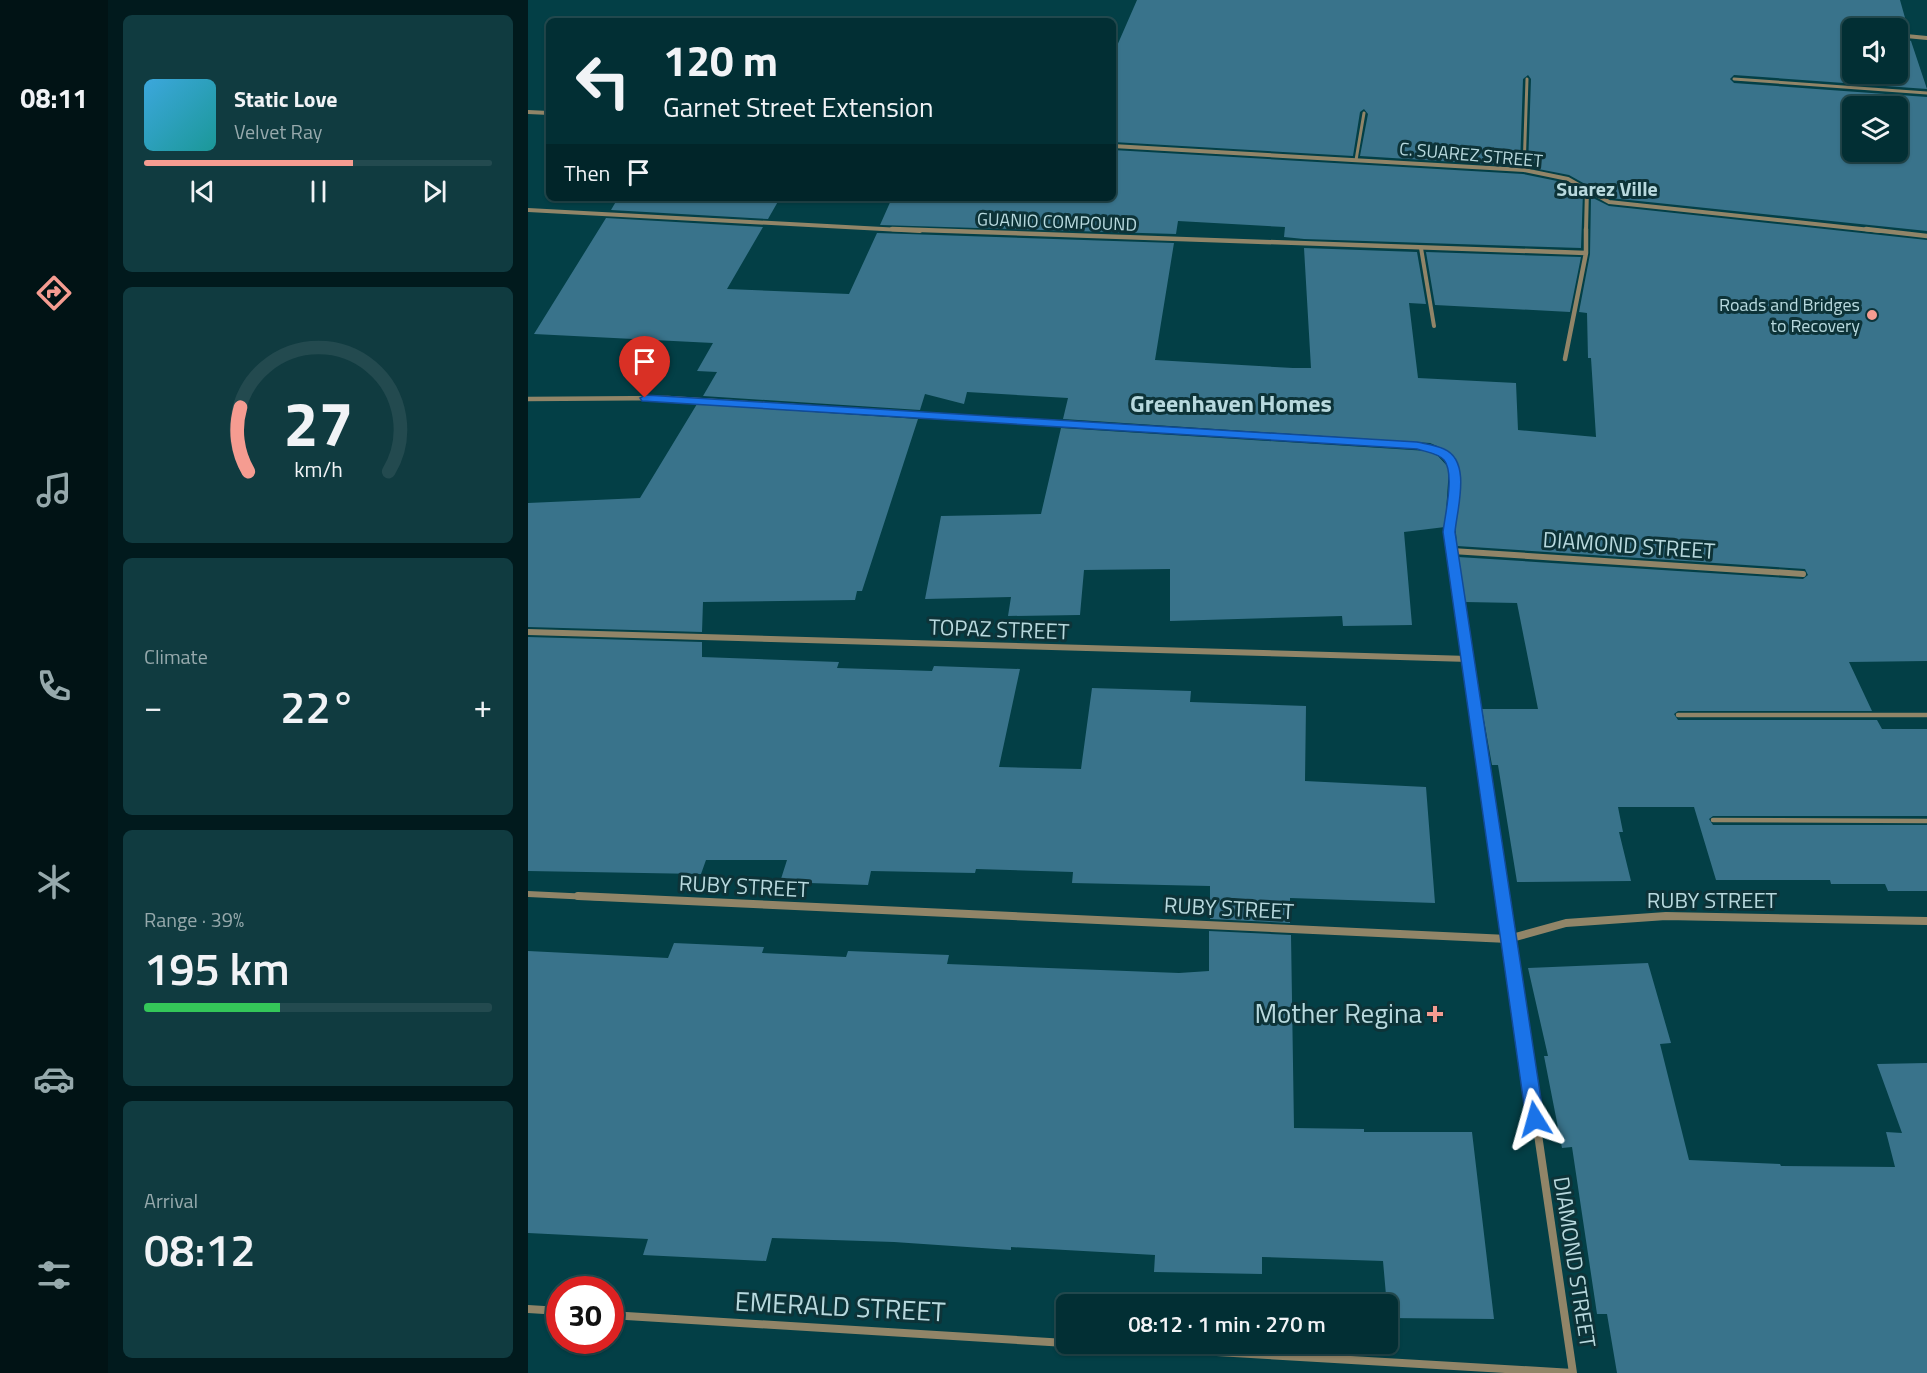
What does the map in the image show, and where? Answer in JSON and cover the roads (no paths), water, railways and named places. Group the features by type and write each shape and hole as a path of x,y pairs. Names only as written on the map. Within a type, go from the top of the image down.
{"street":[{"path":"1908,36 1927,38"},
{"path":"528,112 546,113"},
{"name":"C. SUAREZ STREET","path":"1116,146 1524,170 1568,179 1609,202 1927,236"},
{"path":"1565,359 1586,253 1587,188"},
{"name":"GUANIO COMPOUND","path":"528,210 939,232 1586,253"},
{"name":"DIAMOND STREET","path":"528,399 668,398 1417,446 1441,452 1450,459 1455,474 1449,532 1573,1373"},
{"name":"DIAMOND STREET","path":"1452,551 1803,574"},
{"name":"TOPAZ STREET","path":"528,632 1469,658"},
{"name":"RUBY STREET","path":"528,894 1508,939 1566,923 1666,916 1927,921"},
{"path":"528,1309 546,1310"},
{"name":"EMERALD STREET","path":"624,1317 1056,1342"},
{"path":"1250,1354 1573,1373"}],"lane":[{"path":"1524,170 1527,79"},
{"path":"1734,79 1927,93"},
{"path":"1356,160 1364,113"},
{"path":"1421,248 1434,326"},
{"path":"1678,716 1927,715"},
{"path":"1713,820 1927,821"}],"place":[{"name":"Roads and Bridges to Recovery","path":"1872,315"},
{"name":"Mother Regina","path":"1435,1014"}],"district":[{"name":"Suarez Ville","path":"1607,189"},
{"name":"Greenhaven Homes","path":"1231,404"}]}
